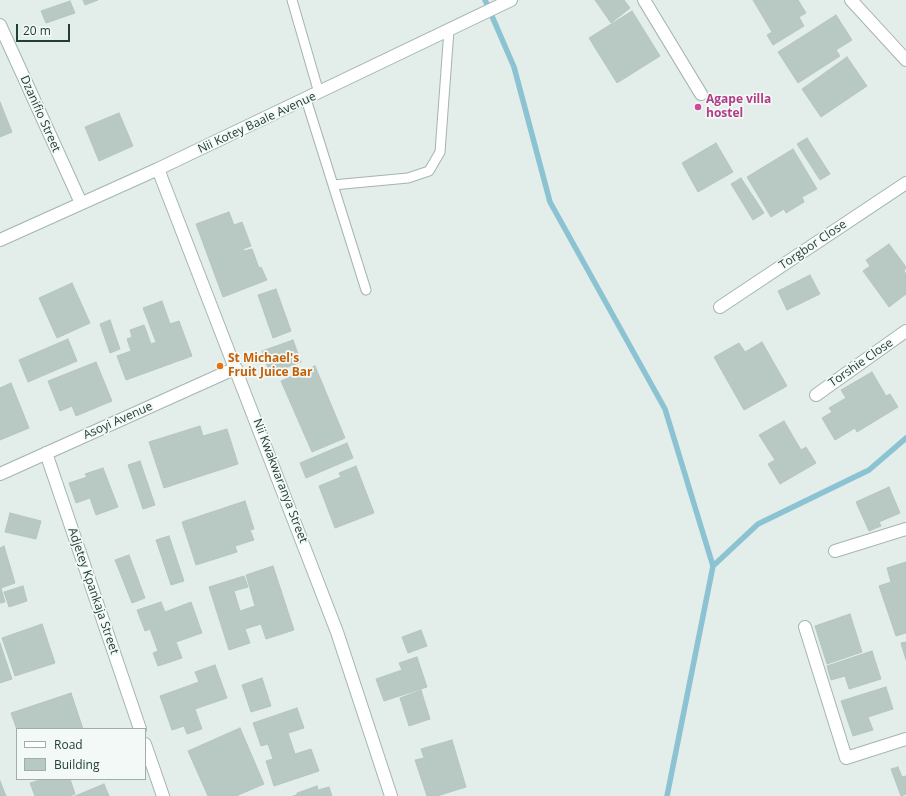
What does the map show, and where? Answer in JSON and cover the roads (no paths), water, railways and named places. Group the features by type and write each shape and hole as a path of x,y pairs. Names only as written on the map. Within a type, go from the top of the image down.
{"street":[{"name":"Nii Kotey Baale Avenue","path":"0,240 158,170 511,0"},
{"path":"644,0 701,94"},
{"path":"851,0 906,60"},
{"name":"Dzanifio Street","path":"0,24 81,203"},
{"name":"Nii Kwakwaranya Street","path":"158,170 338,632 391,796"},
{"name":"Torgbor Close","path":"720,307 906,183"},
{"name":"Torshie Close","path":"816,395 906,331"},
{"name":"Asoyi Avenue","path":"0,474 236,368"},
{"name":"Adjetey Kpankaja Street","path":"46,453 140,728"},
{"path":"835,551 906,529"},
{"path":"805,627 846,758 906,739"},
{"path":"146,747 163,796"}],"lane":[{"path":"292,0 319,93"},
{"path":"333,185 408,178 429,172 440,152 449,30"},
{"path":"306,99 366,290"}],"waterway":[{"path":"485,0 514,67 550,202 665,409 713,566 667,796"},
{"path":"713,566 758,524 869,470 906,438"}],"place":[{"name":"Agape villa hostel","path":"698,107"},
{"name":"St Michael's Fruit Juice Bar","path":"220,366"}]}
